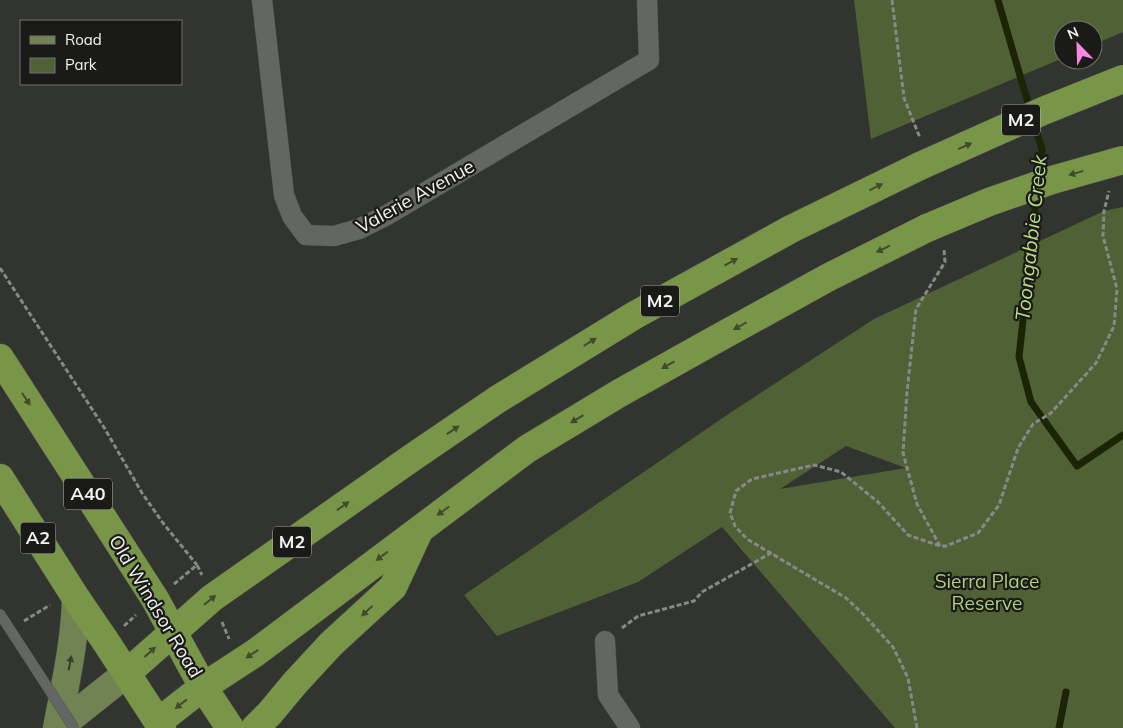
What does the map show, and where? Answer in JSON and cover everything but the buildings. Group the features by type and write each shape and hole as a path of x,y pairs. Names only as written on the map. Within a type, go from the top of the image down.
{"highway":[{"name":"M2","path":"173,631 212,598 413,457 514,390 635,314 791,229 920,152 1043,111 1123,79"},
{"path":"157,726 203,687 255,653 527,448 618,394 829,277 935,236 989,202 1052,180 1117,171"},
{"name":"Old Windsor Road","path":"0,358 155,599 203,687 230,728"},
{"name":"A2","path":"0,478 76,598 127,673 157,726"},
{"path":"255,728 331,644 392,587 421,527"},
{"path":"127,673 173,631"}],"main road":[{"path":"58,728 71,658 76,620 76,598"},
{"path":"58,728 127,673"}],"street":[{"name":"Valerie Avenue","path":"262,0 284,195 292,216 306,235 334,236 360,230 387,215 649,60 647,0"},
{"path":"605,641 608,695 630,728"}],"lane":[{"path":"0,614 74,728"}],"path":[{"path":"892,0 904,98 920,152"},
{"path":"917,728 908,678 893,647 846,598 747,539 735,526 730,513 736,491 752,479 814,465 841,472 878,502 908,535 940,546 946,546 978,533 1000,505 1018,448 1033,424 1052,414 1096,363 1114,326 1117,289 1103,236 1104,211 1117,171"},
{"path":"935,236 945,262 916,309 907,392 903,453 917,504 940,546"},
{"path":"0,268 105,429 142,493 163,523 197,564"},
{"path":"605,641 638,616 694,601 702,592 771,553"}],"green space":[{"path":"854,0 1123,0 1123,32 1103,41 1103,20 1053,20 1053,62 871,139"},
{"name":"Sierra Place Reserve","path":"1123,207 1123,728 895,728 722,527 638,582 497,636 464,595 730,413 874,319 1104,211","holes":["846,446 906,468 780,489"]}],"waterway":[{"name":"Toongabbie Creek","path":"998,0 1030,110"},
{"name":"Toongabbie Creek","path":"1033,120 1042,149 1039,178"},
{"name":"Toongabbie Creek","path":"1037,191 1019,357 1031,402 1077,466 1123,435"},
{"name":"Toongabbie Creek","path":"1059,728 1066,692"}]}
